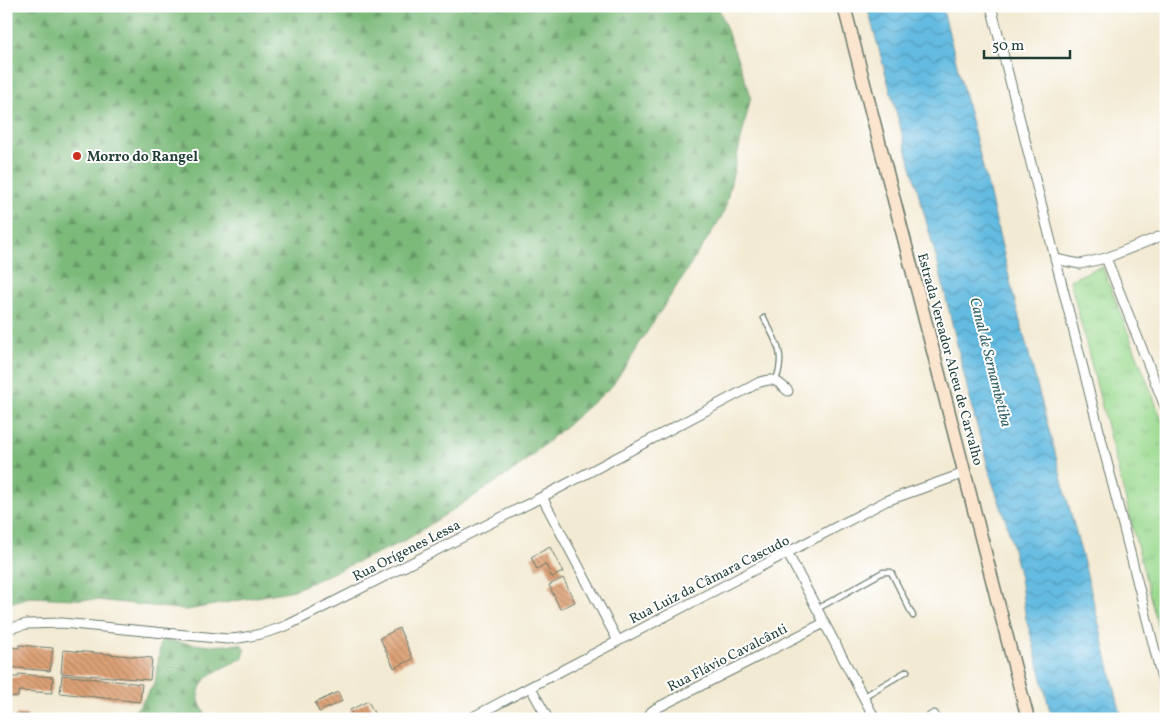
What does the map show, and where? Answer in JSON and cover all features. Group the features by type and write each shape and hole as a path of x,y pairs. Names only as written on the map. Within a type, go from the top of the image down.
{"street":[{"name":"Estrada Vereador Alceu de Carvalho","path":"844,6 1028,719"},
{"path":"991,6 1163,673 1166,694"},
{"path":"1055,259 1080,264 1106,258 1166,234"},
{"path":"1106,258 1166,409"},
{"name":"Rua Orígenes Lessa","path":"6,629 27,624 52,623 220,638 249,638 270,632 288,625 542,497 760,382 769,379 776,380"},
{"path":"776,380 788,391"},
{"name":"Rua Luiz da Câmara Cascudo","path":"469,719 788,554 886,501 965,473"},
{"path":"542,497 618,641"},
{"path":"788,554 874,719"},
{"name":"Rua Flávio Cavalcânti","path":"648,719 651,712 655,709 824,623"},
{"path":"531,688 548,719"}],"lane":[{"path":"764,318 781,355 776,380"},
{"path":"817,609 888,571 891,572 913,616"},
{"path":"863,696 906,671"}],"green space":[{"path":"6,6 718,6 751,96 724,213 612,386 516,469 406,540 294,590 187,610 98,600 29,597 6,604"},
{"path":"1102,266 1166,430 1166,659 1070,280"},
{"path":"161,640 210,646 241,644 245,650 243,658 220,669 201,685 199,701 208,719 128,719 155,683"}],"water":[{"name":"Canal de Sernambetiba","path":"867,6 942,6 1013,294 1085,567 1122,719 1052,719 1026,619 1020,578 1007,524 992,481 972,408 938,264"}],"building":[{"path":"550,547 563,572 552,577 545,564 537,569 531,557"},
{"path":"563,578 575,602 560,609 549,585"},
{"path":"399,628 413,659 394,668 380,638"},
{"path":"19,645 53,648 50,671 6,667 7,647 19,648"},
{"path":"63,650 152,658 150,680 61,673"},
{"path":"19,674 53,677 52,693 19,691 18,697 6,696 6,679 9,677 19,677"},
{"path":"62,675 142,684 140,702 60,693"},
{"path":"338,692 342,701 319,712 315,703"},
{"path":"368,701 377,719 355,719 350,710"},
{"path":"16,714 28,715 27,719 16,719"},
{"path":"99,716 122,717 122,719 99,719"}],"place":[{"name":"Morro do Rangel","path":"77,156"}]}
